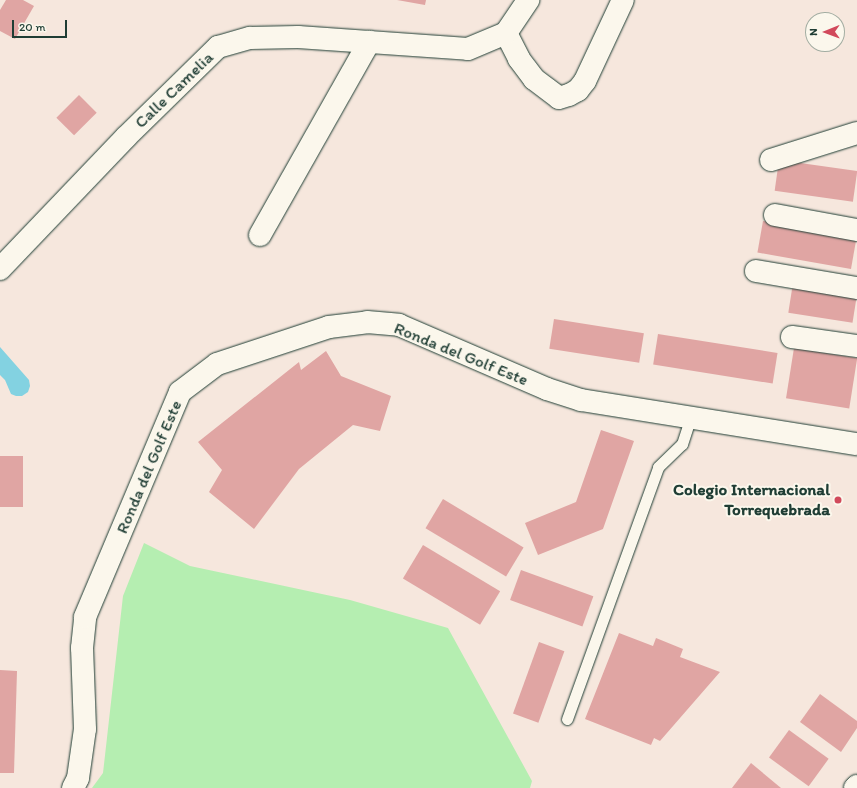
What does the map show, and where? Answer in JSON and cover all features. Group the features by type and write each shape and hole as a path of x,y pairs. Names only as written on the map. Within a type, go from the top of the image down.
{"street":[{"path":"528,0 506,33 519,59 534,79 550,93 559,98 578,90 585,81 623,0"},
{"name":"Calle Camelia","path":"0,269 126,137 218,47 250,38 298,37 468,49 506,33"},
{"path":"260,235 369,42"},
{"path":"771,160 857,133"},
{"path":"775,215 857,230"},
{"path":"756,271 857,288"},
{"name":"Ronda del Golf Este","path":"73,788 78,778 85,729 82,648 85,617 180,392 217,364 329,327 367,322 399,325 547,389 580,400 857,444"},
{"path":"792,336 857,346"}],"lane":[{"path":"567,719 658,467 682,444 691,417"}],"green space":[{"path":"144,543 190,566 350,600 448,628 532,781 530,788 92,788 103,773 123,596"}],"water":[{"path":"0,347 29,380 30,386 28,392 22,396 11,394 5,380 0,375"}],"building":[{"path":"6,0 23,0 34,6 15,39 0,31 0,10"},
{"path":"397,0 426,0 425,5"},
{"path":"79,95 97,113 74,135 56,118"},
{"path":"779,160 857,171 853,202 775,191"},
{"path":"763,221 857,237 851,269 757,253"},
{"path":"793,283 857,293 853,323 788,313"},
{"path":"554,319 644,333 639,363 549,349"},
{"path":"658,334 778,353 773,384 653,365"},
{"path":"794,348 857,358 849,408 786,398"},
{"path":"326,351 341,376 391,396 380,431 353,425 299,469 254,529 209,492 222,470 198,442 299,362 301,370"},
{"path":"601,430 634,441 603,529 538,555 525,523 576,502"},
{"path":"0,456 23,456 23,507 0,507"},
{"path":"443,499 524,547 506,577 425,528"},
{"path":"423,545 500,591 480,625 403,578"},
{"path":"521,570 593,596 582,626 510,600"},
{"path":"619,633 653,646 656,638 683,649 680,657 720,672 660,741 654,738 651,745 585,719"},
{"path":"539,642 564,651 538,723 513,713"},
{"path":"0,670 17,671 14,773 0,773"},
{"path":"820,694 857,721 857,728 841,752 800,722"},
{"path":"789,730 829,759 809,786 769,758"},
{"path":"751,763 781,788 732,788"}],"place":[{"name":"Colegio Internacional Torrequebrada","path":"838,500"}]}
